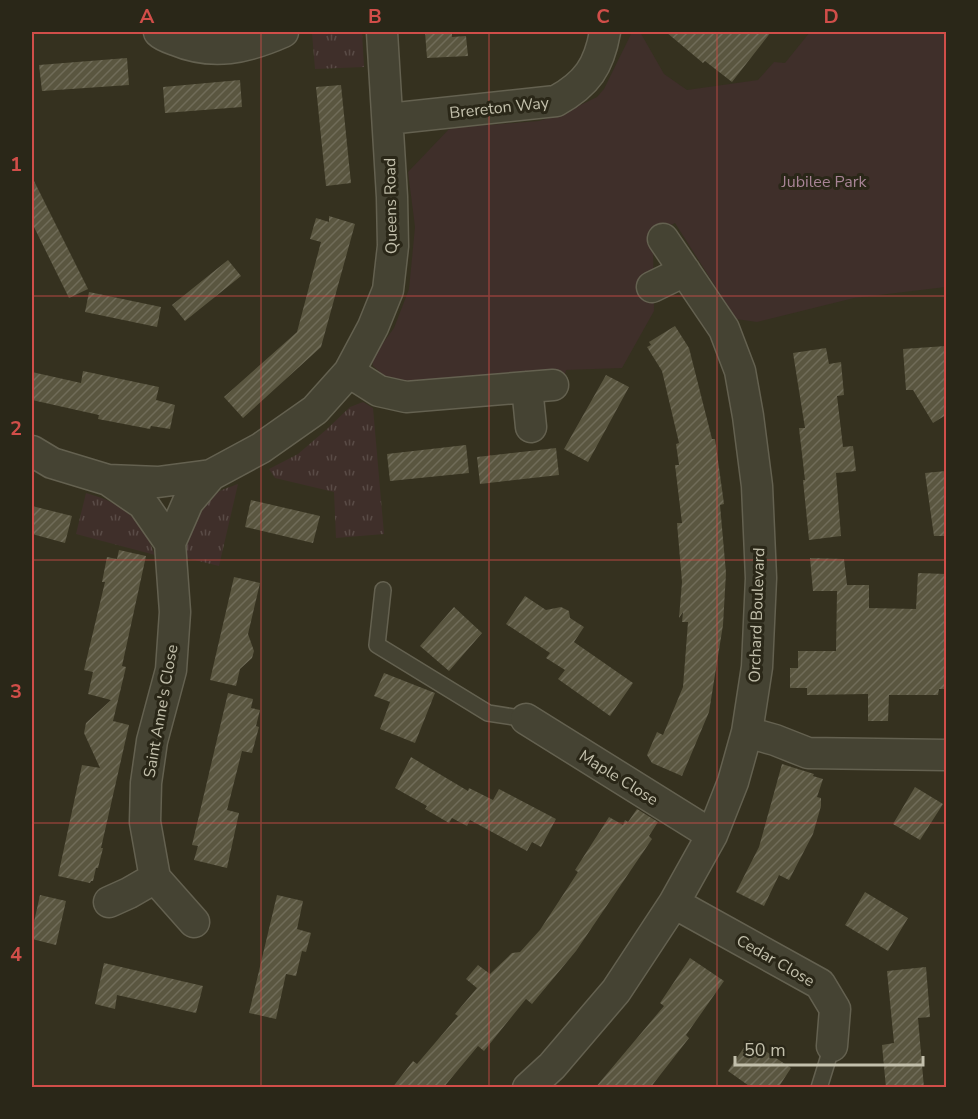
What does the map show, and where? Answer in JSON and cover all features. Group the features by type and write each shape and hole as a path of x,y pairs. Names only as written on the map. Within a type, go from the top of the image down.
{"street":[{"path":"159,32 192,47 229,49 264,41 283,32"},
{"name":"Queens Road","path":"32,452 52,463 108,480 158,482 211,475 261,448 315,410 349,372 373,327 388,290 393,246 382,32"},
{"name":"Brereton Way","path":"388,119 556,101 575,91 585,80 601,55 604,32"},
{"name":"Orchard Boulevard","path":"528,1088 552,1066 616,991 674,903 712,835 733,782 747,732 757,667 761,578 758,486 748,416 740,371 724,329 663,239"},
{"path":"652,287 685,271"},
{"path":"349,372 379,391 406,397 540,386 531,427"},
{"name":"Saint Anne's Close","path":"155,878 145,822 146,783 152,741 171,670 175,612 170,543 188,502 211,475"},
{"path":"108,480 143,504 170,543"},
{"name":"Maple Close","path":"526,719 712,835"},
{"path":"747,732 808,753 946,755"},
{"path":"109,902 155,878 194,922"},
{"name":"Cedar Close","path":"674,903 819,984 835,1009 832,1046"}],"lane":[{"path":"383,590 377,645 488,713 526,719"},
{"path":"819,1088 832,1046"}],"green space":[{"path":"362,32 364,67 315,69 312,33"},
{"name":"Jubilee Park","path":"632,32 640,32 664,74 687,90 758,80 774,62 785,63 810,32 946,32 946,287 854,298 757,322 736,319 675,223 653,234 654,311 622,368 566,370 565,374 396,386 373,366 372,358 394,328 409,289 415,227 408,172 450,128 539,121 564,113 597,97 604,89"},
{"path":"363,402 373,408 384,534 336,538 334,492 275,478 269,469 298,454 350,407"},
{"path":"238,484 219,566 187,558 189,531 202,506 218,492"},
{"path":"86,493 110,502 129,514 144,532 155,555 76,534"}],"building":[{"path":"425,32 452,32 452,37 466,36 468,56 427,58"},
{"path":"666,32 771,32 732,82 705,61 703,63"},
{"path":"127,58 129,85 42,91 39,65"},
{"path":"240,80 242,107 165,113 163,87"},
{"path":"341,85 351,183 326,186 316,87"},
{"path":"32,177 88,289 69,298 32,223"},
{"path":"329,216 355,224 321,347 243,418 224,397 297,332 321,242 310,239 316,218 329,222"},
{"path":"228,260 241,276 185,321 172,305"},
{"path":"89,292 161,307 157,327 85,312"},
{"path":"675,326 689,348 712,439 715,439 724,504 720,505 726,573 723,625 709,712 682,776 652,763 647,755 657,732 663,735 683,687 688,622 682,622 683,612 679,618 682,582 677,523 682,523 675,465 679,465 676,444 679,443 662,371 647,347 651,345 649,342"},
{"path":"946,346 946,415 933,423 913,390 906,390 903,349"},
{"path":"826,348 829,364 841,362 844,395 837,396 843,447 853,446 856,471 836,473 841,536 809,540 799,428 805,428 793,353"},
{"path":"83,371 159,387 156,400 175,405 170,429 151,426 150,429 98,419 99,415 32,400 32,372 81,383"},
{"path":"606,375 629,387 588,462 564,449"},
{"path":"466,445 469,473 390,481 387,454"},
{"path":"556,448 559,475 480,484 477,457"},
{"path":"946,471 946,536 934,536 925,473"},
{"path":"251,500 320,516 313,543 245,527"},
{"path":"32,506 72,516 65,543 32,534"},
{"path":"119,550 146,556 122,666 126,667 113,721 129,725 101,848 103,848 98,868 90,883 58,876 82,765 100,768 84,733 86,723 111,700 88,694 93,672 84,670 105,582 102,582 107,557 117,559"},
{"path":"810,558 844,559 847,585 869,585 869,608 916,609 918,573 946,574 946,689 939,689 938,695 889,695 888,721 868,721 868,694 807,695 807,688 790,688 790,668 798,668 798,651 836,651 837,591 813,591"},
{"path":"234,577 260,583 248,634 254,651 252,658 240,669 236,686 210,680"},
{"path":"525,596 546,610 561,607 569,611 570,618 584,627 574,642 633,683 610,716 558,679 565,670 546,658 550,653 506,624"},
{"path":"454,607 482,633 449,671 420,646"},
{"path":"384,673 435,693 415,743 380,729 390,702 374,696"},
{"path":"228,693 253,699 251,708 260,710 256,726 259,727 252,753 242,751 227,810 239,813 227,868 194,860 198,846 192,845"},
{"path":"411,757 468,791 469,788 493,800 499,789 556,819 541,847 532,842 527,851 470,820 467,826 452,818 449,823 425,809 427,806 395,788"},
{"path":"782,764 823,779 817,797 821,798 821,806 813,834 789,880 779,875 764,906 736,892 759,847"},
{"path":"915,787 943,804 920,840 893,824"},
{"path":"637,809 658,822 649,836 652,839 576,951 532,1004 526,999 484,1051 478,1046 443,1088 392,1088 413,1061 417,1064 458,1016 455,1014 477,988 466,979 478,965 490,974 512,953 520,952 540,930 578,872 575,870 609,817 623,825"},
{"path":"865,892 908,918 888,951 845,925"},
{"path":"40,895 66,901 56,945 32,939"},
{"path":"277,895 303,901 297,929 311,933 306,952 302,951 296,976 286,974 276,1019 249,1013"},
{"path":"690,958 724,981 686,1035 689,1038 650,1088 595,1088 664,1006 660,1003"},
{"path":"104,963 203,986 196,1013 117,995 115,1009 95,1004"},
{"path":"926,967 930,1017 918,1018 924,1088 886,1088 882,1045 894,1043 887,971"},
{"path":"749,1040 791,1068 778,1088 752,1088 728,1071"}]}
